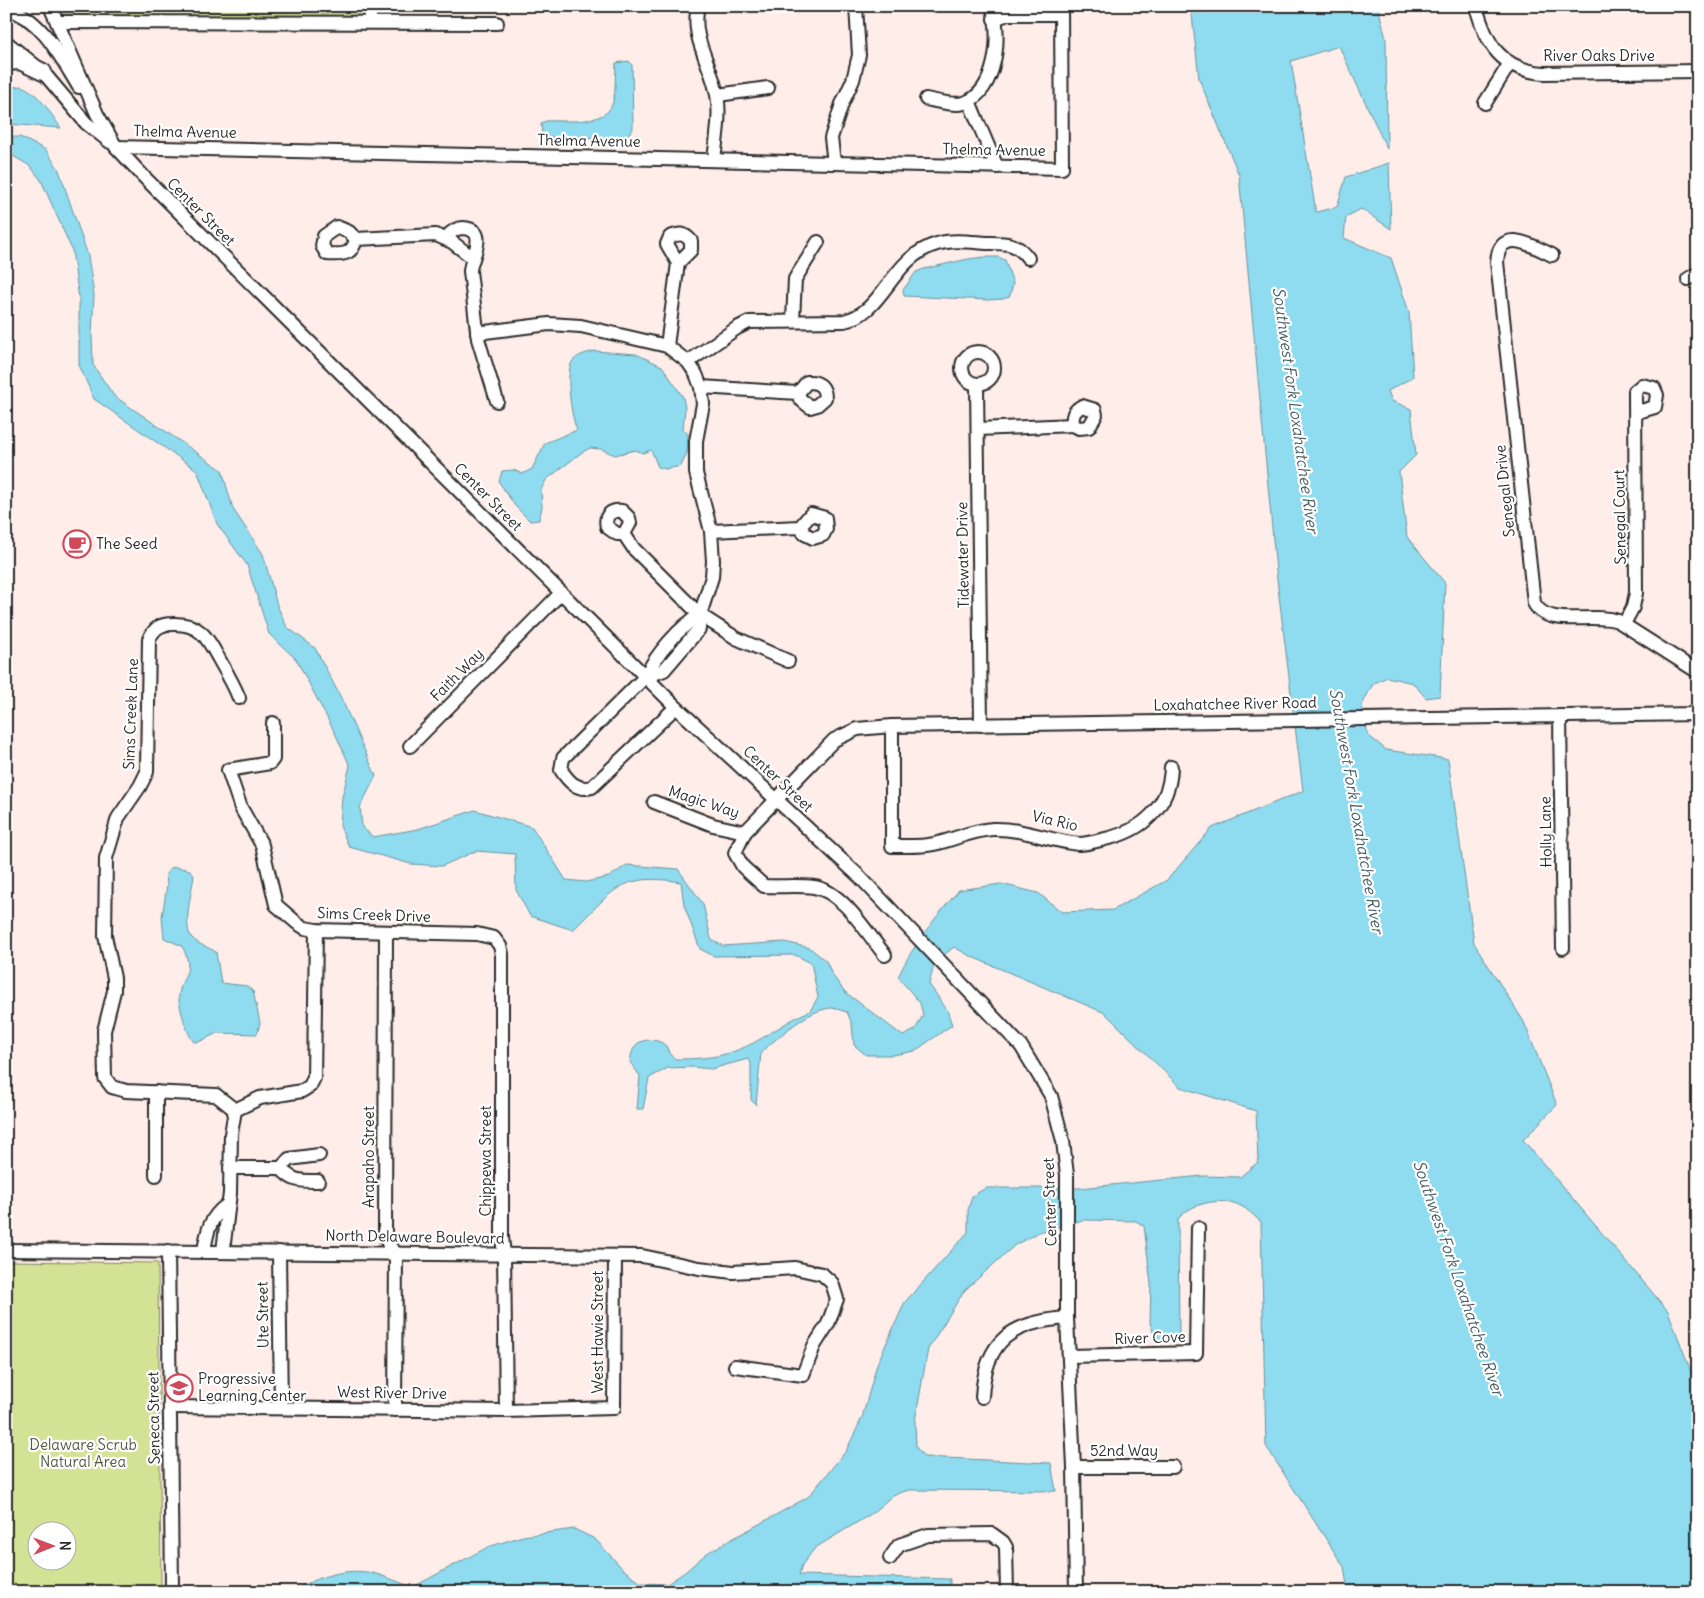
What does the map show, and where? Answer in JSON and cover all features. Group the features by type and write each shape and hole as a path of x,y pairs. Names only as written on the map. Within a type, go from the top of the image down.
{"main road":[{"path":"6,62 20,61 43,72"}],"street":[{"name":"Center Street","path":"50,6 97,114 116,147"},
{"path":"370,6 370,21"},
{"path":"698,6 696,16 699,44 718,95 714,160"},
{"path":"834,163 831,138 842,104 853,80 859,55 856,6"},
{"name":"River Oaks Drive","path":"1476,6 1486,38 1495,51 1510,63 1523,69 1544,73 1698,71"},
{"path":"6,8 28,19 51,43 97,114"},
{"path":"926,99 962,104 975,98 985,85 992,71 995,53 993,12 1008,14 1061,10"},
{"name":"Thelma Avenue","path":"116,147 1062,168 1061,10"},
{"path":"57,22 370,21 497,23"},
{"name":"Center Street","path":"6,42 43,72 86,123 116,147 676,707 859,876 1021,1046 1051,1096 1062,1141 1067,1185 1067,1318 1074,1467 1076,1592"},
{"path":"1485,103 1510,63"},
{"path":"718,95 768,88"},
{"path":"969,101 997,167"},
{"path":"446,238 457,229 469,230 478,240 470,271 477,333 497,401"},
{"path":"356,239 429,235 446,238 473,258"},
{"name":"Senegal Drive","path":"1552,255 1521,240 1515,240 1504,245 1500,250 1497,262 1534,603 1537,609 1548,616 1605,617 1624,624 1698,672"},
{"path":"793,320 794,279 818,242"},
{"path":"688,362 742,324 756,321 844,320 858,317 869,309 902,265 936,244 950,242 1008,243 1021,248 1028,258"},
{"path":"668,346 678,263"},
{"path":"477,333 562,324 581,326 668,346 688,362 701,387 702,404 696,441 696,473 711,531 713,561 712,577 700,615 699,629 680,654 664,670 646,677 563,758 561,770 568,780 578,788 592,787 676,707"},
{"name":"Tidewater Drive","path":"977,385 980,725"},
{"path":"701,387 798,393"},
{"name":"Senegal Court","path":"1624,624 1633,607 1636,586 1635,407"},
{"path":"978,429 1073,425"},
{"path":"711,531 800,527"},
{"path":"624,534 634,549 700,615 736,638 788,661"},
{"name":"Faith Way","path":"410,746 561,593"},
{"name":"Sims Creek Lane","path":"234,1110 216,1095 126,1091 112,1087 104,1078 104,1031 114,991 114,978 105,936 106,858 118,818 140,786 147,772 149,639 153,631 162,625 176,624 190,625 204,633 233,681 239,698"},
{"name":"Loxahatchee River Road","path":"745,832 834,740 857,729 892,726 1698,714"},
{"name":"Holly Lane","path":"1560,716 1564,948"},
{"name":"Sims Creek Drive","path":"273,723 273,759 270,763 228,770 241,808 262,845 276,905 296,923 304,928 316,930 477,934 488,936 497,941"},
{"name":"Via Rio","path":"892,726 892,846 932,844 990,829 1023,830 1067,842 1082,844 1116,836 1136,827 1155,814 1162,804 1168,789 1171,767"},
{"name":"Magic Way","path":"654,802 713,825 745,832"},
{"path":"745,832 735,853 743,867 764,886 816,887 831,893 856,916 885,956"},
{"path":"223,1251 234,1110 260,1098 302,1091 310,1086 314,1078 316,930"},
{"name":"Arapaho Street","path":"386,932 385,1235 389,1246 396,1253 395,1410"},
{"name":"Chippewa Street","path":"497,941 502,954 502,1237 504,1254 506,1411"},
{"path":"156,1092 156,1175"},
{"path":"230,1168 281,1168 289,1159 319,1155"},
{"path":"281,1168 287,1176 296,1181 318,1181"},
{"path":"204,1251 208,1229 215,1214 227,1205"},
{"name":"River Cove","path":"1070,1356 1196,1353 1198,1228"},
{"name":"North Delaware Boulevard","path":"6,1250 642,1256 689,1267 733,1272 795,1268 822,1274 832,1283 837,1300 828,1324 814,1346 803,1375 735,1366"},
{"name":"Seneca Street","path":"168,1251 172,1586"},
{"name":"Ute Street","path":"279,1252 280,1408"},
{"name":"West Hawie Street","path":"614,1408 615,1256"},
{"path":"982,1397 987,1365 1003,1340 1028,1323 1067,1318"},
{"name":"West River Drive","path":"170,1406 506,1411 614,1408"},
{"name":"52nd Way","path":"1074,1467 1173,1467"},
{"path":"890,1558 899,1545 920,1536 992,1534 1003,1542 1006,1547 1007,1592"}],"green space":[{"path":"56,6 367,6 367,18 61,18"},
{"name":"Delaware Scrub Natural Area","path":"6,1261 158,1263 161,1586 230,1587 236,1592 6,1592"}],"water":[{"name":"Southwest Fork Loxahatchee River","path":"1191,6 1378,6 1386,39 1387,149 1339,46 1291,61 1316,212 1337,207 1346,177 1389,163 1391,229 1361,209 1346,217 1344,238 1391,258 1409,312 1413,377 1388,391 1392,401 1411,409 1416,455 1399,472 1407,537 1445,583 1440,696 1426,698 1413,683 1387,677 1373,684 1362,705 1368,735 1386,750 1448,759 1474,943 1524,1022 1557,1105 1523,1140 1668,1311 1698,1390 1698,1592 1348,1592 1344,1567 1266,1446 1261,1222 1239,1205 1215,1202 1198,1205 1183,1213 1178,1219 1179,1338 1156,1340 1150,1323 1151,1284 1144,1226 1136,1221 1083,1220 1039,1232 1015,1245 964,1291 928,1349 915,1421 916,1447 924,1457 1051,1463 1056,1491 909,1490 893,1495 871,1514 815,1548 802,1565 799,1575 950,1579 950,1592 292,1592 332,1574 354,1571 376,1574 413,1587 488,1547 523,1536 574,1529 595,1539 623,1569 641,1583 667,1584 685,1572 707,1553 808,1497 846,1451 862,1418 877,1364 905,1302 968,1232 968,1210 972,1196 986,1188 1080,1188 1203,1176 1240,1177 1258,1162 1256,1111 1180,1087 1105,1013 972,957 954,947 935,962 929,984 947,1010 952,1025 915,1051 893,1055 866,1055 854,1045 852,1024 847,1012 834,1008 823,1010 804,1018 761,1052 756,1105 751,1100 751,1063 748,1059 711,1069 692,1067 668,1068 649,1078 643,1109 637,1109 640,1076 630,1062 633,1050 637,1044 648,1040 660,1042 666,1046 675,1059 713,1057 745,1047 810,1011 818,997 811,963 795,955 714,956 700,949 684,905 681,882 644,880 619,888 598,905 573,930 530,916 516,890 515,854 476,851 442,866 411,864 349,847 340,826 342,797 350,766 335,733 296,659 269,634 247,565 217,524 197,470 94,399 79,365 79,299 72,250 41,180 30,166 6,152 6,137 20,137 46,150 59,170 88,256 94,295 93,365 114,396 222,470 233,509 263,554 277,605 287,627 315,648 341,698 376,776 360,807 362,827 373,837 418,829 475,810 532,827 566,880 586,882 609,877 627,865 678,869 703,904 711,939 723,946 785,942 810,948 826,961 833,976 845,992 903,1036 915,1030 923,1015 920,1003 898,977 918,942 959,890 1001,884 1038,893 1062,912 1113,910 1167,880 1212,828 1303,791 1276,571 1239,175 1199,79"},
{"path":"629,61 632,65 633,129 625,138 546,137 542,134 541,123 546,121 585,120 603,115 609,110 614,97 616,63"},
{"path":"21,86 39,98 61,128 6,124 6,88"},
{"path":"998,257 1005,260 1013,283 1010,296 1003,299 988,300 904,296 903,290 916,272 968,259"},
{"path":"595,351 636,354 662,366 683,397 685,409 683,429 688,434 687,453 681,466 666,469 658,467 651,450 643,453 635,450 615,455 601,449 590,448 546,480 541,490 542,507 539,520 530,521 515,506 499,482 502,471 514,470 522,474 532,469 545,443 577,430 570,397 569,378 571,364 575,358"},
{"path":"176,867 190,870 194,876 188,918 189,933 192,938 216,952 221,983 247,986 253,991 260,1023 257,1034 217,1033 201,1041 194,1042 189,1034 181,1011 179,998 187,972 188,961 182,946 164,938 162,917 167,885 166,874 170,868"}],"place":[{"name":"The Seed","path":"77,544"},
{"name":"Progressive Learning Center","path":"179,1388"}]}
